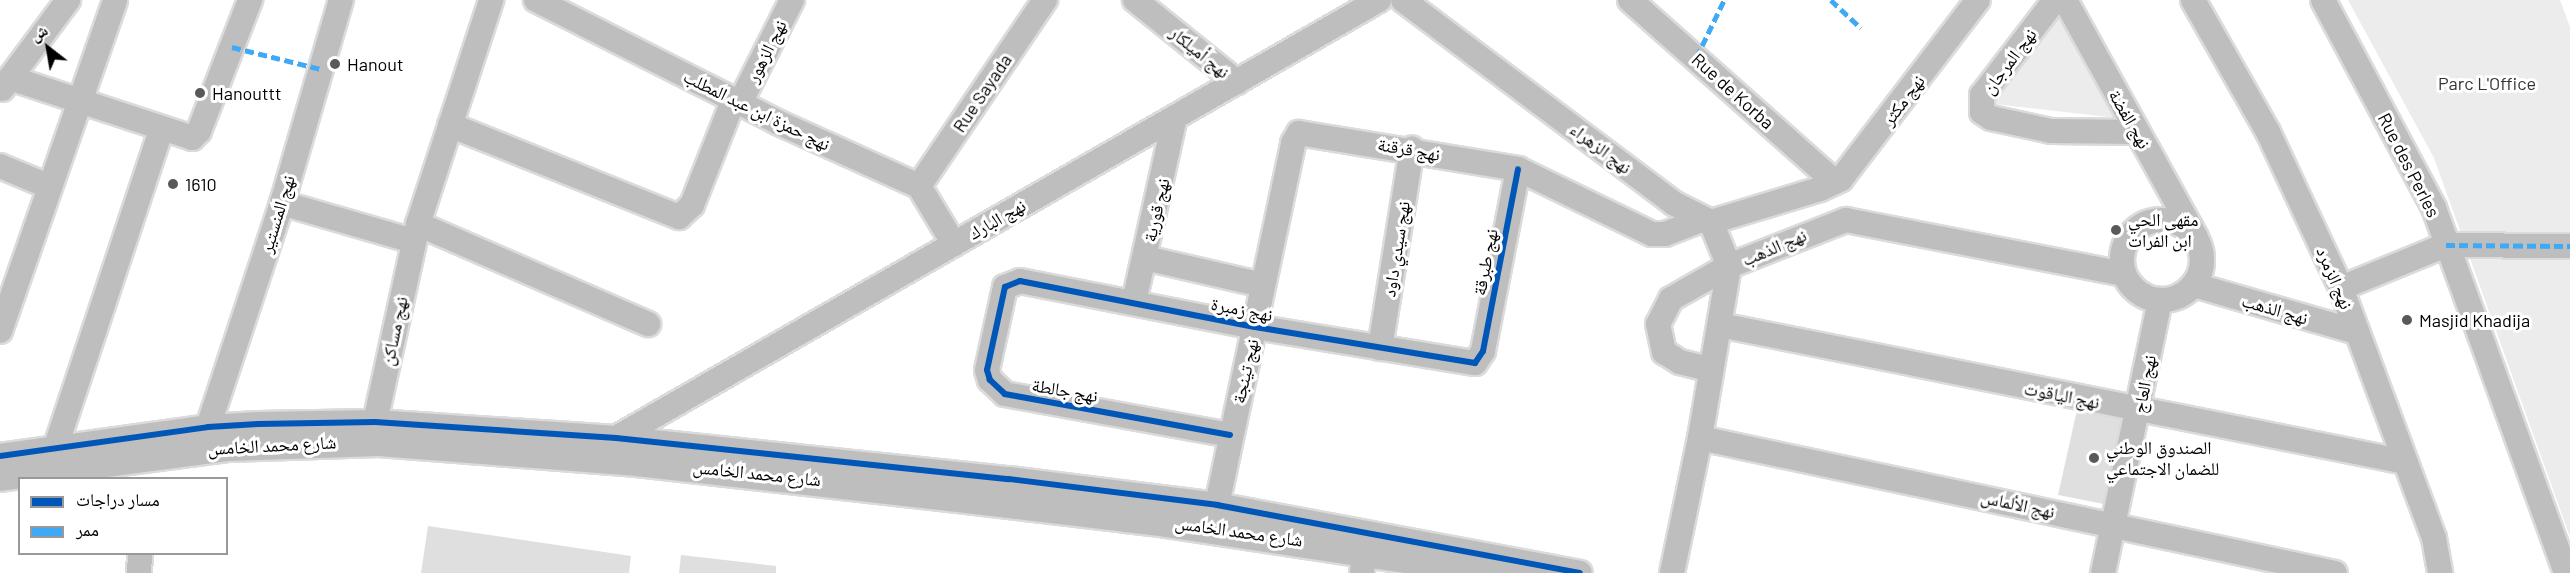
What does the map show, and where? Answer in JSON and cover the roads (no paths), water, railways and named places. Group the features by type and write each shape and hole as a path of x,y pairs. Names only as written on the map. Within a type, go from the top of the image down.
{"main road":[{"name":"شارع محمد الخامس","path":"0,475 111,469 287,442 379,440 528,450 1031,504 1363,561 1508,573"}],"street":[{"path":"68,0 5,84 79,100 161,130 190,138 197,135 250,0"},
{"path":"0,331 8,284 50,188 115,0"},
{"name":"نهج المنستير","path":"208,427 282,203 341,0"},
{"name":"نهج مساكن","path":"375,422 416,232 491,0"},
{"name":"نهج حمزة ابن عبد المطلب","path":"536,0 737,101 920,186"},
{"name":"نهج الزهور","path":"450,125 679,217 692,205 737,101 792,0"},
{"name":"Rue Sayada","path":"920,186 1045,0"},
{"name":"نهج أميلكار","path":"1135,0 1237,82"},
{"name":"نهج البارك","path":"616,438 1379,0"},
{"name":"نهج الزهراء","path":"1403,0 1673,203 1706,221"},
{"name":"Rue de Korba","path":"1630,0 1827,186 1837,220"},
{"name":"نهج مكثر","path":"1827,186 1853,167 1978,0"},
{"name":"نهج المرجان","path":"2055,0 1982,95 1982,112 1991,118 2051,131 2137,132"},
{"name":"نهج الفضة","path":"2066,0 2196,237"},
{"name":"نهج الزمرد","path":"2193,0 2268,132 2341,288 2434,538 2440,573"},
{"name":"Rue des Perles","path":"2323,0 2430,198 2559,545 2566,573"},
{"name":"نهج قورية","path":"1134,302 1175,117"},
{"path":"56,446 161,130"},
{"name":"نهج قرقنة","path":"1299,133 1412,149 1518,169 1646,232 1665,234 1706,221"},
{"name":"نهج تينجة","path":"1217,505 1293,143 1299,133"},
{"name":"نهج سيدي داود","path":"1380,348 1412,149"},
{"path":"0,166 50,188"},
{"name":"نهج طبرقة","path":"1478,360 1484,351 1518,169"},
{"path":"920,186 954,244"},
{"path":"1711,370 1680,362 1664,352 1658,324 1671,299 1729,266 1706,221 1827,186"},
{"path":"282,203 416,232 648,324"},
{"name":"نهج الذهب","path":"1672,573 1700,438 1729,266 1837,220 1865,222 2124,274"},
{"path":"2155,220 2178,222 2196,237 2203,256 2194,285 2178,297 2160,300 2138,292 2124,274 2122,250 2134,230 2155,220"},
{"path":"2341,288 2446,245 2570,246"},
{"path":"1145,258 1263,285"},
{"name":"نهج زمبرة","path":"1003,290 1011,282 1020,281 1255,327 1471,363 1478,360"},
{"name":"نهج الذهب","path":"2194,285 2357,332"},
{"name":"نهج جالطة","path":"1003,290 987,370 990,380 1005,394 1230,435"},
{"name":"نهج العاج","path":"2103,573 2140,410 2160,300"},
{"name":"نهج الياقوت","path":"1720,325 2405,462"},
{"path":"0,456 56,446 208,427 375,422 616,438 997,478 1217,505 1580,573"},
{"name":"نهج الألماس","path":"1700,438 2114,524 2335,573"},
{"path":"139,573 140,555"}],"place":[{"name":"Hanout","path":"335,64"},
{"name":"Hanouttt","path":"200,93"},
{"name":"1610","path":"173,184"},
{"name":"مقهى الحي ابن الفرات","path":"2116,230"},
{"name":"Masjid Khadija","path":"2407,320"},
{"name":"الصندوق الوطني للضمان الاجتماعي","path":"2094,458"}],"park label":[{"name":"Parc L'Office","path":"2487,83"}]}
